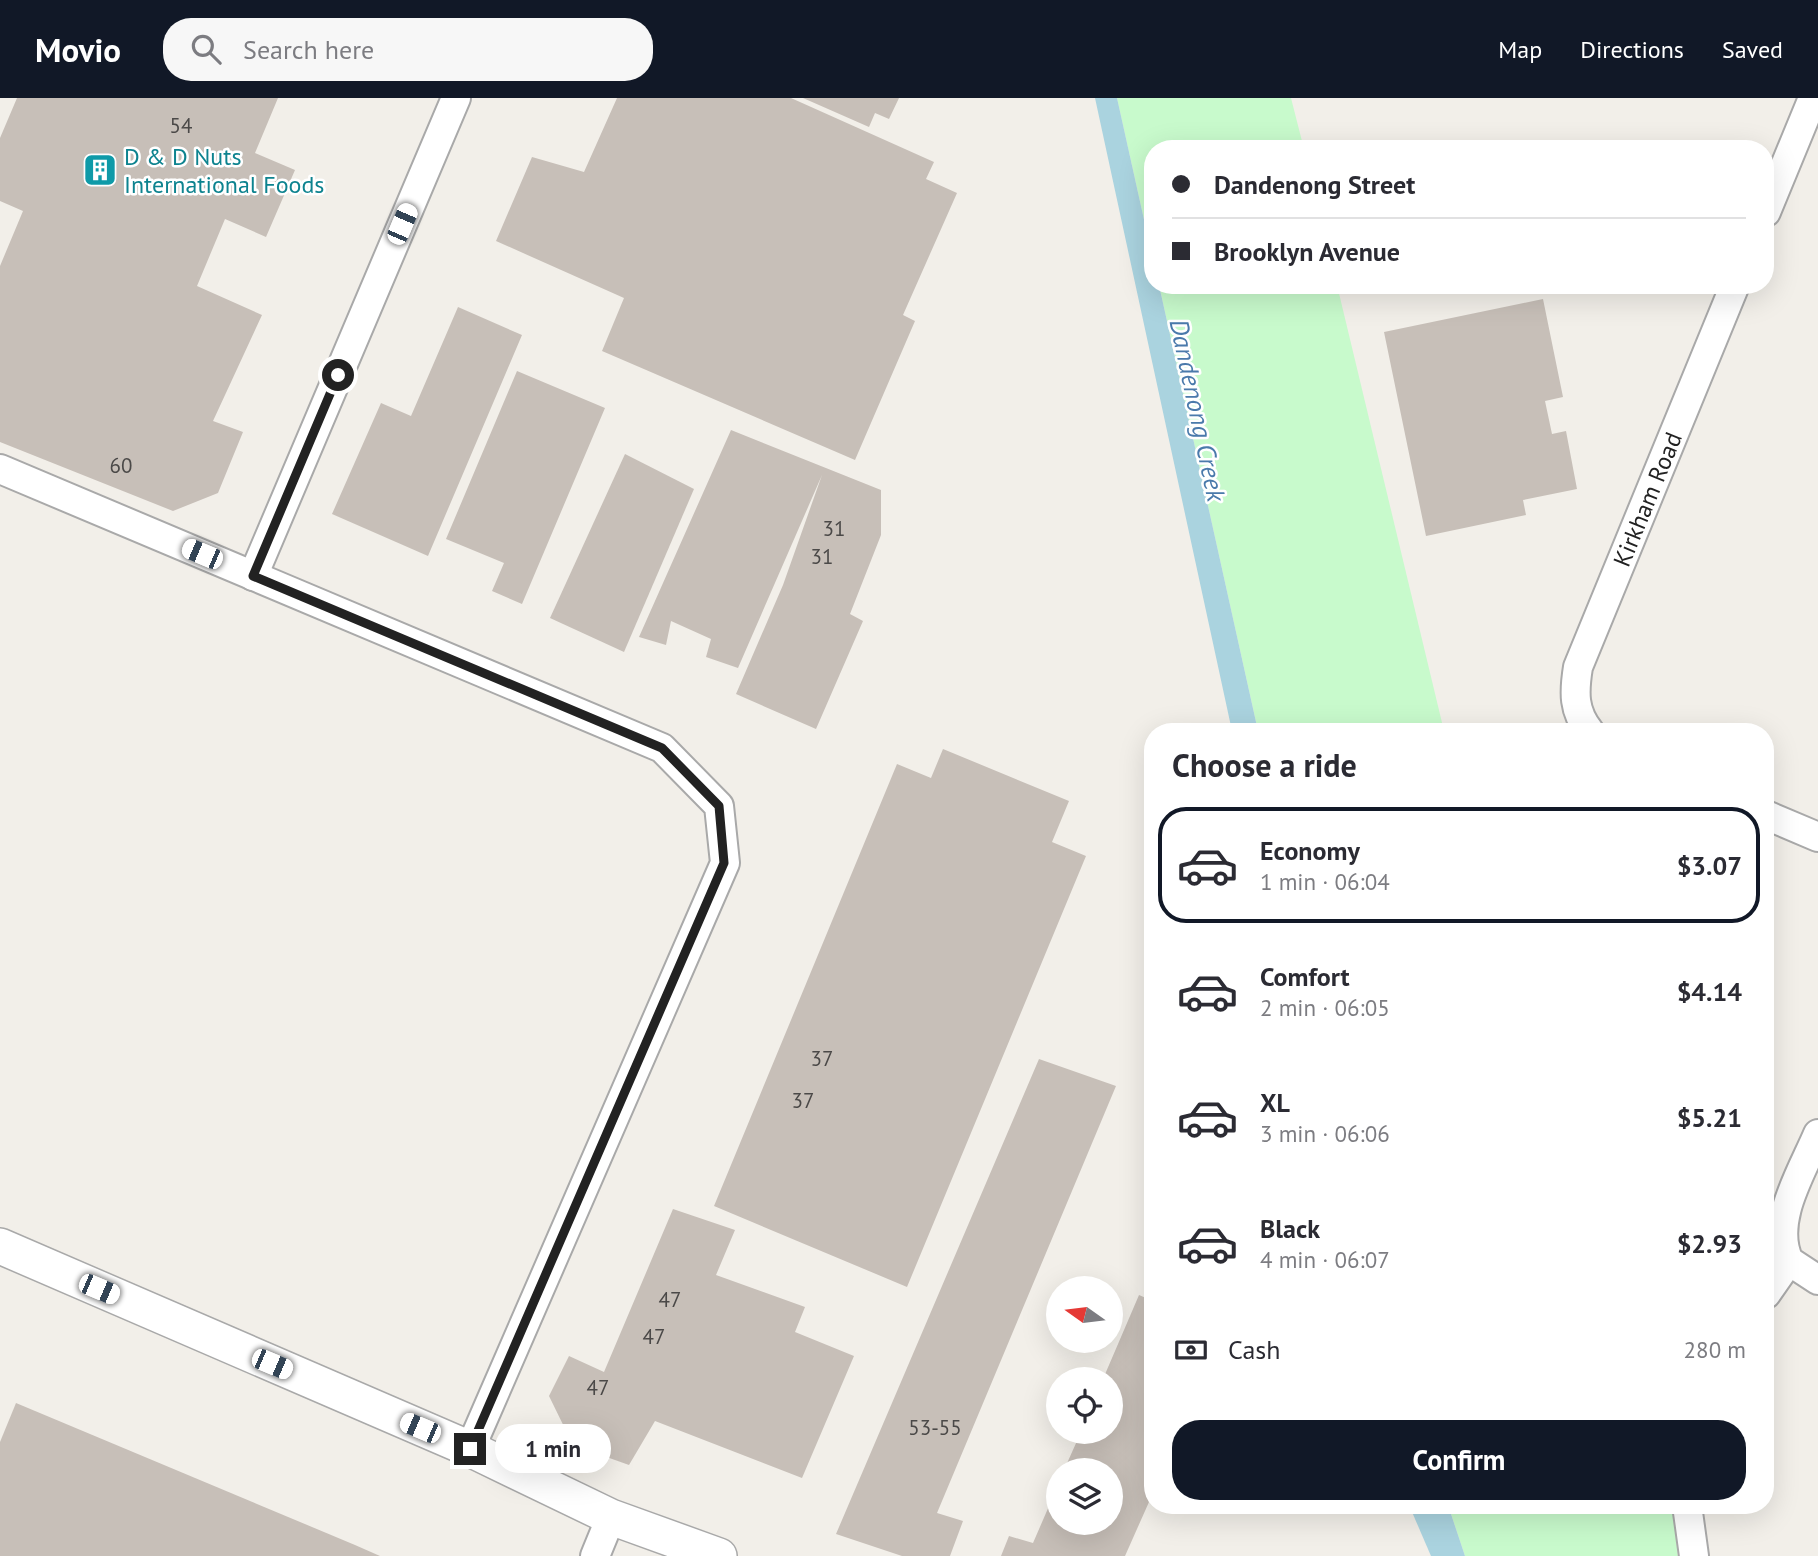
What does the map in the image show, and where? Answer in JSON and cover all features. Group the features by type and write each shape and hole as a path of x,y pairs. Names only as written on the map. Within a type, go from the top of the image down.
{"street":[{"path":"253,576 456,98"},
{"path":"1774,193 1813,98"},
{"name":"Kirkham Road","path":"1584,723 1574,689 1587,640 1731,294"},
{"path":"0,469 662,748 719,806 724,863 470,1449"},
{"path":"1774,819 1818,838"},
{"path":"1818,1135 1785,1217 1781,1236 1789,1261 1818,1280"},
{"path":"0,1246 470,1449 611,1517 719,1556"},
{"path":"1774,1283 1789,1261"},
{"path":"1688,1514 1694,1556"},
{"path":"594,1556 611,1517"}],"green space":[{"path":"1117,98 1291,98 1302,140 1144,140 1144,220"},
{"path":"1161,294 1339,294 1442,723 1256,723"},
{"path":"1451,1514 1673,1514 1678,1556 1465,1556"}],"water":[{"path":"1095,98 1117,98 1144,220 1144,294 1161,294 1256,723 1230,723"},
{"path":"1413,1514 1451,1514 1465,1556 1431,1556"}],"building":[{"path":"17,98 278,98 255,153 295,170 266,237 225,219 197,286 262,315 213,421 243,432 218,493 173,511 0,442 0,266 23,211 0,201 0,138"},
{"path":"617,98 791,98 934,162 926,179 957,193 903,315 915,321 855,460 602,351 624,298 496,241 532,157 584,172"},
{"path":"803,98 899,98 889,119 875,113 869,127"},
{"path":"1543,299 1563,397 1545,401 1552,434 1566,431 1577,489 1523,500 1526,515 1426,536 1384,332"},
{"path":"458,307 522,335 428,556 332,514 381,403 411,416"},
{"path":"517,371 605,408 522,604 492,591 504,563 446,539"},
{"path":"731,430 881,490 881,535 850,614 863,621 816,729 736,694 783,585 822,475 738,668 706,657 711,639 671,621 666,645 639,637"},
{"path":"625,454 694,489 624,652 550,618"},
{"path":"943,749 1069,801 1052,842 1086,856 907,1287 714,1206 897,764 931,778"},
{"path":"1039,1059 1116,1086 937,1513 963,1521 950,1556 902,1556 836,1534"},
{"path":"673,1209 735,1230 716,1275 805,1307 795,1332 854,1356 802,1478 655,1421 629,1465 573,1445 549,1396 569,1356 604,1372"},
{"path":"1139,1295 1144,1297 1144,1513 1125,1556 1001,1556 1009,1536 1033,1543 1046,1513 1046,1535 1123,1535 1123,1458 1069,1458 1076,1444 1123,1444 1123,1367 1108,1367 1114,1353 1124,1353 1124,1330"},
{"path":"16,1403 380,1556 0,1556 0,1442"}],"place":[{"name":"D & D Nuts International Foods","path":"100,170"}],"route":[{"path":"338,375 253,576 662,748 719,806 724,863 470,1449"}],"water label":[{"name":"Dandenong Creek","path":"1198,410"}]}
